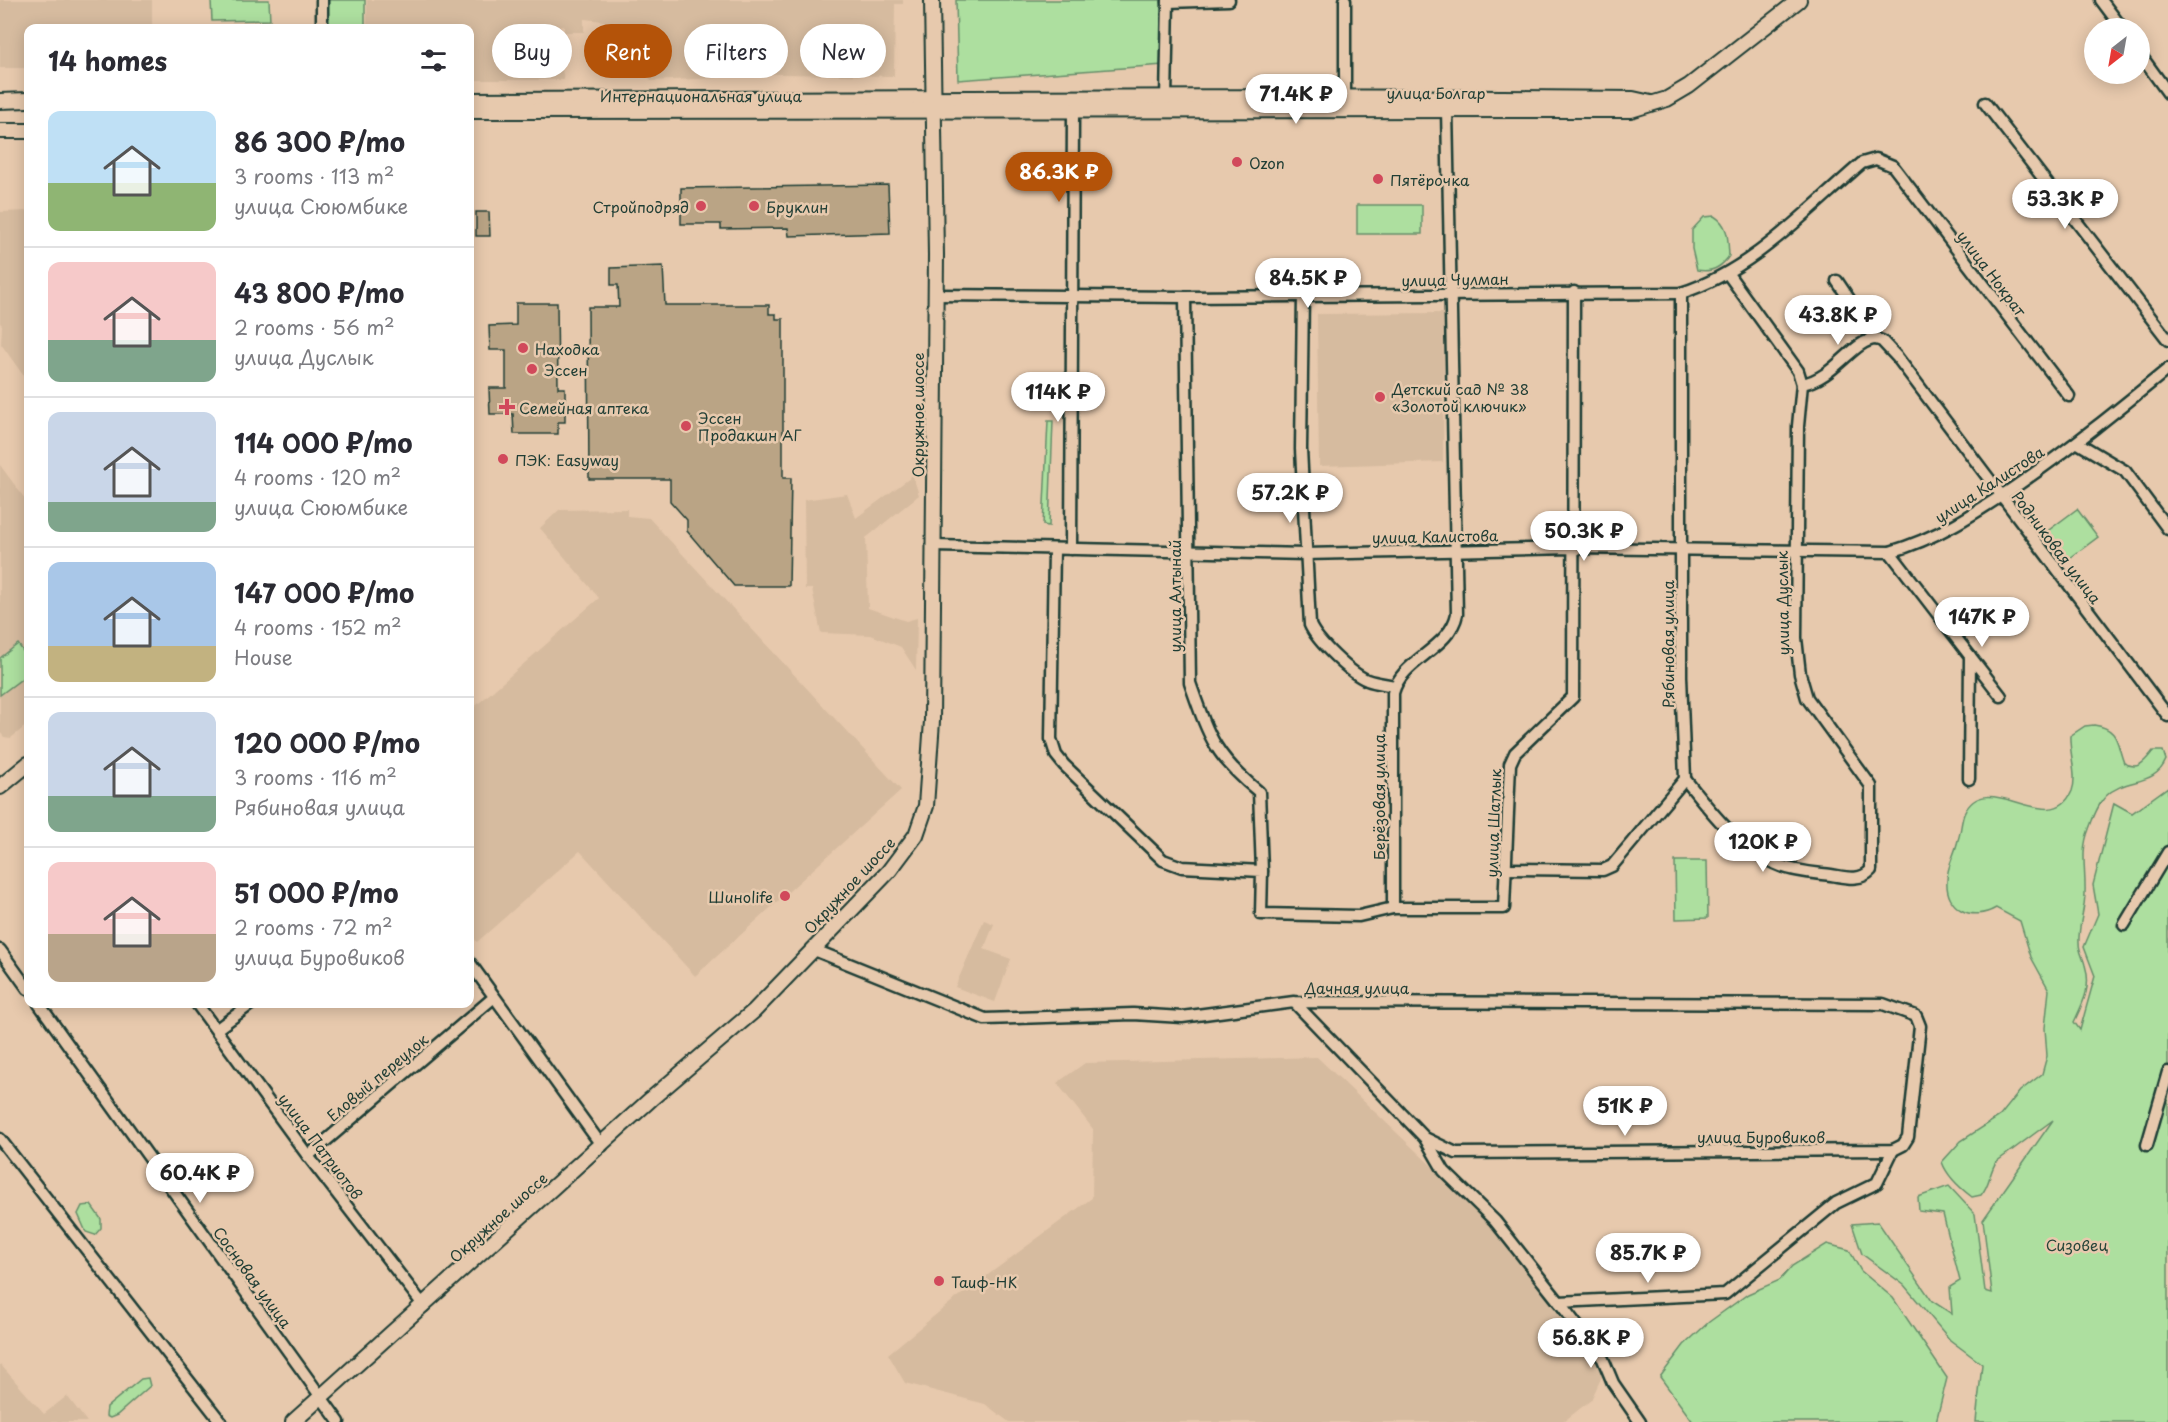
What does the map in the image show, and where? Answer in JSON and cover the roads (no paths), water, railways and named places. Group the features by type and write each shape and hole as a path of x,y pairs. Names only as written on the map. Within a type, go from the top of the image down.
{"street":[{"path":"322,0 322,24"},
{"name":"Окружное шоссе","path":"293,1422 602,1146 651,1099 754,1011 889,871 916,835 923,819 931,755 935,295 933,0"},
{"path":"1166,99 1168,1 1229,0"},
{"path":"1345,0 1345,96"},
{"name":"улица Болгар","path":"933,105 1073,110 1631,110 1667,99 1689,86 1799,0"},
{"path":"2101,0 2114,18"},
{"path":"2150,68 2168,93"},
{"name":"улица Болгар","path":"933,105 1345,96 1633,99 1651,104"},
{"path":"0,101 24,100"},
{"name":"Интернациональная улица","path":"474,100 933,105"},
{"path":"1985,102 2168,340"},
{"name":"Интернациональная улица","path":"474,111 933,105"},
{"path":"1304,295 1301,449 1309,620 1312,631 1357,674 1371,681 1394,686 1453,628 1457,614 1447,109"},
{"path":"1071,549 1073,110"},
{"path":"0,132 24,131"},
{"name":"улица Чулман","path":"935,295 1185,297 1681,292 1707,285 1728,274 1862,163 1876,159 1893,166"},
{"name":"улица Нократ","path":"1893,166 2070,396"},
{"path":"1728,274 1798,371 1802,384 1822,378 1866,340 1876,339"},
{"name":"Родниковая улица","path":"1837,281 1876,339 1882,341 1897,357 2000,497 2168,716"},
{"name":"улица Шатлык","path":"1393,908 1504,908 1508,778 1512,758 1573,697 1574,292"},
{"name":"Рябиновая улица","path":"1681,292 1681,676 1685,779"},
{"name":"улица Алтынай","path":"1185,297 1190,683 1211,741 1233,771 1259,792 1262,871 1260,914 1359,916 1393,908"},
{"name":"улица Калистова","path":"934,546 1305,554 1573,548 1890,552 1943,533 2000,497 2078,443 2168,369"},
{"name":"улица Дуслык","path":"1685,779 1708,809 1742,842 1767,860 1796,870 1854,878 1864,876 1871,870 1871,786 1867,777 1814,710 1800,674 1796,638 1796,550 1797,426 1802,384"},
{"path":"2078,443 2125,471 2168,529"},
{"path":"1053,550 1051,740 1056,754 1163,860 1182,867 1262,871"},
{"path":"1890,552 2001,696"},
{"path":"1969,779 1970,656"},
{"name":"Берёзовая улица","path":"1393,908 1394,686"},
{"path":"0,787 24,767"},
{"path":"1506,869 1603,870 1612,866 1685,779"},
{"path":"2124,925 2168,852"},
{"name":"Дачная улица","path":"812,949 985,1019 1133,1014 1182,1017 1294,1002 1883,1004 1916,1016 1921,1033 1908,1137 1903,1145 1893,1150"},
{"path":"0,950 24,984"},
{"path":"474,969 602,1146"},
{"name":"Еловый переулок","path":"308,1156 493,998"},
{"name":"улица Буровиков","path":"1294,1002 1425,1138 1447,1150 1465,1154 1893,1150"},
{"name":"Сосновая улица","path":"42,1008 339,1422"},
{"name":"улица Патриотов","path":"200,1008 308,1156 424,1306"},
{"path":"217,1029 246,1008"},
{"path":"2147,1145 2168,1072"},
{"path":"1425,1138 1444,1171 1496,1221 1603,1359 1613,1383 1640,1422"},
{"path":"0,1139 221,1422"},
{"path":"1559,1302 1725,1294 1836,1203 1877,1183 1893,1150"}],"place":[{"name":"Ozon","path":"1237,162"},
{"name":"Пятёрочка","path":"1378,179"},
{"name":"Стройподряд","path":"701,206"},
{"name":"Бруклин","path":"754,206"},
{"name":"Находка","path":"523,348"},
{"name":"Эссен","path":"532,369"},
{"name":"Детский сад № 38 «Золотой ключик»","path":"1380,397"},
{"name":"Семейная аптека","path":"507,407"},
{"name":"Эссен Продакшн АГ","path":"686,426"},
{"name":"ПЭК: Easyway","path":"503,459"},
{"name":"Шиноlife","path":"785,896"},
{"name":"Таиф-НК","path":"939,1281"}],"park label":[{"name":"Сизовец","path":"2077,1244"}]}
